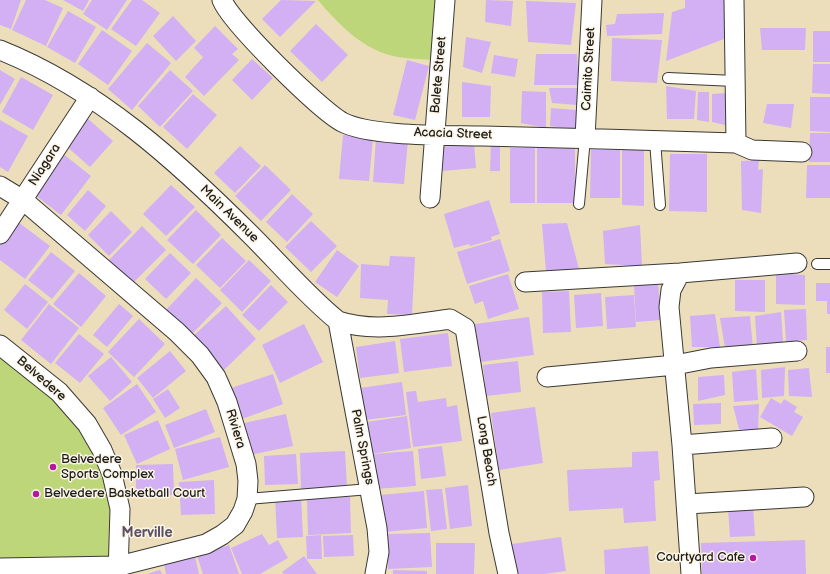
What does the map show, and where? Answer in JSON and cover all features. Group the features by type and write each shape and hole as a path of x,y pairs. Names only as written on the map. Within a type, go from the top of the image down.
{"street":[{"name":"Acacia Street","path":"222,0 234,20 305,92 342,122 377,131 736,143 752,150 802,152"},
{"name":"Balete Street","path":"430,198 446,0"},
{"name":"Caimito Street","path":"585,138 592,0"},
{"path":"734,0 736,143"},
{"name":"Main Avenue","path":"0,50 47,71 90,96 163,152 188,174 338,321 351,326 387,327 450,319 465,328"},
{"name":"Niagara","path":"0,234 90,96"},
{"name":"Riviera","path":"0,186 23,200 177,332 200,355 216,377 227,402 246,464 248,482 247,499 244,511 235,525 222,536 206,544 118,570 0,568"},
{"path":"525,282 680,273 797,263"},
{"path":"680,273 669,299 687,504 691,574"},
{"name":"Palm Springs","path":"338,321 370,489 379,552 375,574"},
{"name":"Long Beach","path":"465,328 499,533 508,574"},
{"name":"Belvedere","path":"0,345 59,392 87,424 102,450 112,474 120,509 118,570"},
{"path":"547,377 675,365 711,358 797,351"},
{"path":"682,445 772,438"},
{"path":"687,504 804,498"}],"lane":[{"path":"668,78 736,80"},
{"path":"579,204 585,138"},
{"path":"655,140 660,205"},
{"path":"817,264 830,264"},
{"path":"247,499 370,489"}],"green space":[{"path":"318,0 441,0 435,60 398,57 374,49 353,36"},
{"name":"Belvedere Sports Complex","path":"0,349 72,413 111,483 114,559 0,561"}],"building":[{"path":"0,0 21,0 11,29 0,25"},
{"path":"26,0 45,0 63,8 46,46 12,30"},
{"path":"63,0 89,0 83,11"},
{"path":"92,0 127,0 107,30 83,14"},
{"path":"132,0 142,0 160,13 136,46 111,29"},
{"path":"281,0 316,1 280,37 262,19"},
{"path":"486,0 513,1 511,26 485,22"},
{"path":"685,0 725,0 724,39 666,61 672,12 685,8"},
{"path":"526,1 576,3 571,45 528,42"},
{"path":"68,11 96,27 75,63 47,47"},
{"path":"664,13 662,34 607,36 606,25 615,24 617,14"},
{"path":"173,16 196,41 176,61 153,36"},
{"path":"316,24 348,55 322,82 290,51"},
{"path":"215,26 238,49 232,54 239,60 204,96 185,77 203,57 194,48"},
{"path":"760,28 806,28 805,50 762,50"},
{"path":"102,30 132,51 108,85 78,64"},
{"path":"813,31 830,31 830,62 813,62"},
{"path":"466,37 491,42 482,73 463,67"},
{"path":"612,38 662,40 657,83 611,81"},
{"path":"147,43 171,63 132,110 108,89"},
{"path":"536,54 577,54 579,85 534,85"},
{"path":"494,55 518,59 515,77 491,73"},
{"path":"252,59 273,78 252,100 232,80"},
{"path":"407,60 429,66 415,120 393,115"},
{"path":"813,64 830,64 830,94 812,93"},
{"path":"0,70 15,79 0,105"},
{"path":"170,70 193,91 160,127 138,106"},
{"path":"21,77 53,95 33,130 2,112"},
{"path":"462,82 491,86 490,117 462,117"},
{"path":"666,86 696,91 694,119 667,119"},
{"path":"549,88 578,88 577,105 552,103"},
{"path":"522,91 546,92 546,128 521,123"},
{"path":"698,92 709,92 709,122 697,120"},
{"path":"727,93 725,125 712,122 712,94"},
{"path":"193,94 217,115 187,149 163,127"},
{"path":"810,97 830,97 830,132 810,131"},
{"path":"767,104 794,104 791,128 763,123"},
{"path":"551,108 576,110 577,130 550,126"},
{"path":"86,117 113,141 90,167 64,144"},
{"path":"0,120 28,136 8,172 0,167"},
{"path":"810,133 830,133 830,162 809,162"},
{"path":"343,135 373,138 369,181 339,179"},
{"path":"376,137 408,140 404,184 373,182"},
{"path":"491,141 500,141 500,171 490,171"},
{"path":"474,144 476,168 442,171 440,147"},
{"path":"240,146 261,166 235,193 214,173"},
{"path":"510,148 535,148 535,203 510,203"},
{"path":"537,148 575,148 575,203 537,203"},
{"path":"622,148 644,149 644,206 622,205"},
{"path":"591,150 620,150 620,198 590,198"},
{"path":"62,153 91,176 61,215 31,192"},
{"path":"670,154 707,154 707,212 669,211"},
{"path":"759,160 758,170 763,169 761,213 742,210 741,161"},
{"path":"265,165 291,190 261,221 235,196"},
{"path":"807,165 830,165 830,198 806,198"},
{"path":"171,185 195,207 166,236 143,214"},
{"path":"88,190 106,206 85,231 67,215"},
{"path":"292,194 313,214 287,242 266,222"},
{"path":"489,200 500,234 491,237 492,240 470,246 469,244 454,248 444,214"},
{"path":"196,210 221,235 193,264 167,240"},
{"path":"111,211 132,232 109,256 88,235"},
{"path":"14,219 50,246 25,279 0,260 0,237"},
{"path":"311,221 337,246 311,272 285,247"},
{"path":"567,223 579,269 546,272 542,224"},
{"path":"640,225 642,266 605,264 603,231"},
{"path":"142,226 166,250 133,283 109,260"},
{"path":"222,238 246,261 220,288 196,265"},
{"path":"500,239 510,271 467,284 457,252"},
{"path":"337,250 359,266 337,297 315,282"},
{"path":"51,252 75,271 52,299 28,280"},
{"path":"170,253 191,273 166,299 145,279"},
{"path":"390,256 415,257 412,315 387,314 388,300 360,298 361,264 389,266"},
{"path":"249,260 271,281 242,312 220,290"},
{"path":"79,273 106,296 81,327 53,304"},
{"path":"776,273 805,275 805,305 776,304"},
{"path":"508,274 519,309 488,319 483,301 475,304 469,286"},
{"path":"196,278 222,303 192,334 166,310"},
{"path":"735,280 765,280 765,312 735,311"},
{"path":"658,282 661,320 636,322 634,284"},
{"path":"816,283 830,283 830,314 827,314 827,301 816,301"},
{"path":"25,284 48,302 27,329 4,310"},
{"path":"271,285 288,302 259,331 242,315"},
{"path":"569,291 571,332 543,333 542,292"},
{"path":"601,293 603,326 576,328 574,295"},
{"path":"634,295 636,327 607,329 605,297"},
{"path":"49,304 79,328 51,364 21,340"},
{"path":"119,304 133,316 107,347 93,335"},
{"path":"226,306 256,339 223,371 192,337"},
{"path":"806,309 807,340 786,342 784,310"},
{"path":"781,312 783,342 757,348 755,316"},
{"path":"715,314 720,347 692,347 690,316"},
{"path":"750,316 753,348 725,348 720,318"},
{"path":"529,317 534,355 480,362 475,324"},
{"path":"139,319 165,344 134,377 108,352"},
{"path":"304,324 323,362 280,383 262,345"},
{"path":"448,333 452,366 404,372 400,339"},
{"path":"79,334 104,354 80,383 55,363"},
{"path":"395,341 399,373 360,378 356,347"},
{"path":"826,347 830,347 830,373 826,373"},
{"path":"170,351 186,371 153,398 137,378"},
{"path":"111,357 132,382 110,401 88,376"},
{"path":"518,361 521,392 486,396 483,365"},
{"path":"785,367 784,396 762,398 761,370"},
{"path":"809,368 812,397 789,396 788,370"},
{"path":"756,369 758,400 734,402 732,372"},
{"path":"273,374 283,404 242,419 231,388"},
{"path":"724,375 725,395 698,401 698,377"},
{"path":"402,382 406,415 364,420 360,388"},
{"path":"137,384 156,412 121,435 103,408"},
{"path":"168,389 180,408 165,418 153,399"},
{"path":"416,391 418,402 446,398 447,407 457,405 462,441 413,447 406,392"},
{"path":"771,398 781,404 784,399 797,407 794,412 803,417 792,436 760,417"},
{"path":"721,403 721,424 694,425 693,404"},
{"path":"759,404 758,430 739,429 733,406"},
{"path":"535,407 543,463 499,470 491,413"},
{"path":"206,409 215,432 174,448 165,425"},
{"path":"286,414 293,446 250,455 244,423"},
{"path":"407,416 411,448 371,454 367,422"},
{"path":"158,420 170,449 137,464 124,435"},
{"path":"220,437 229,467 183,480 175,449"},
{"path":"442,446 446,476 421,479 418,449"},
{"path":"345,451 347,488 301,490 300,453"},
{"path":"413,451 416,486 376,489 373,454"},
{"path":"658,451 660,480 654,481 656,521 624,523 623,508 569,511 567,470 632,467 632,452"},
{"path":"296,454 298,484 265,485 264,456"},
{"path":"173,464 174,495 136,496 136,465"},
{"path":"214,480 215,514 181,515 179,482"},
{"path":"468,485 472,526 450,529 445,488"},
{"path":"442,489 447,529 431,531 426,490"},
{"path":"424,491 427,528 384,532 380,495"},
{"path":"301,496 303,537 277,538 275,497"},
{"path":"350,497 351,533 308,535 307,498"},
{"path":"753,506 755,536 730,537 728,507"},
{"path":"430,533 432,567 388,569 387,534"},
{"path":"262,534 269,545 278,540 288,558 260,574 242,574 231,548"},
{"path":"321,535 322,559 307,559 306,536"},
{"path":"353,535 354,556 324,557 323,536"},
{"path":"561,537 566,571 544,574 516,574 512,544"},
{"name":"Courtyard Cafe","path":"805,540 806,574 702,574 701,543"},
{"path":"436,543 475,543 474,574 436,574"},
{"path":"229,545 239,574 203,574 197,556"},
{"path":"648,546 650,574 605,574 604,550"},
{"path":"195,556 199,574 166,574 164,564"},
{"path":"304,556 317,574 284,574 282,572"},
{"path":"160,570 162,574 147,574"},
{"path":"393,570 427,571 427,574 393,574"}],"place":[{"name":"Belvedere Sports Complex","path":"53,467"},
{"name":"Belvedere Basketball Court","path":"36,494"},
{"name":"Courtyard Cafe","path":"753,558"}],"district":[{"name":"Merville","path":"147,533"}]}
